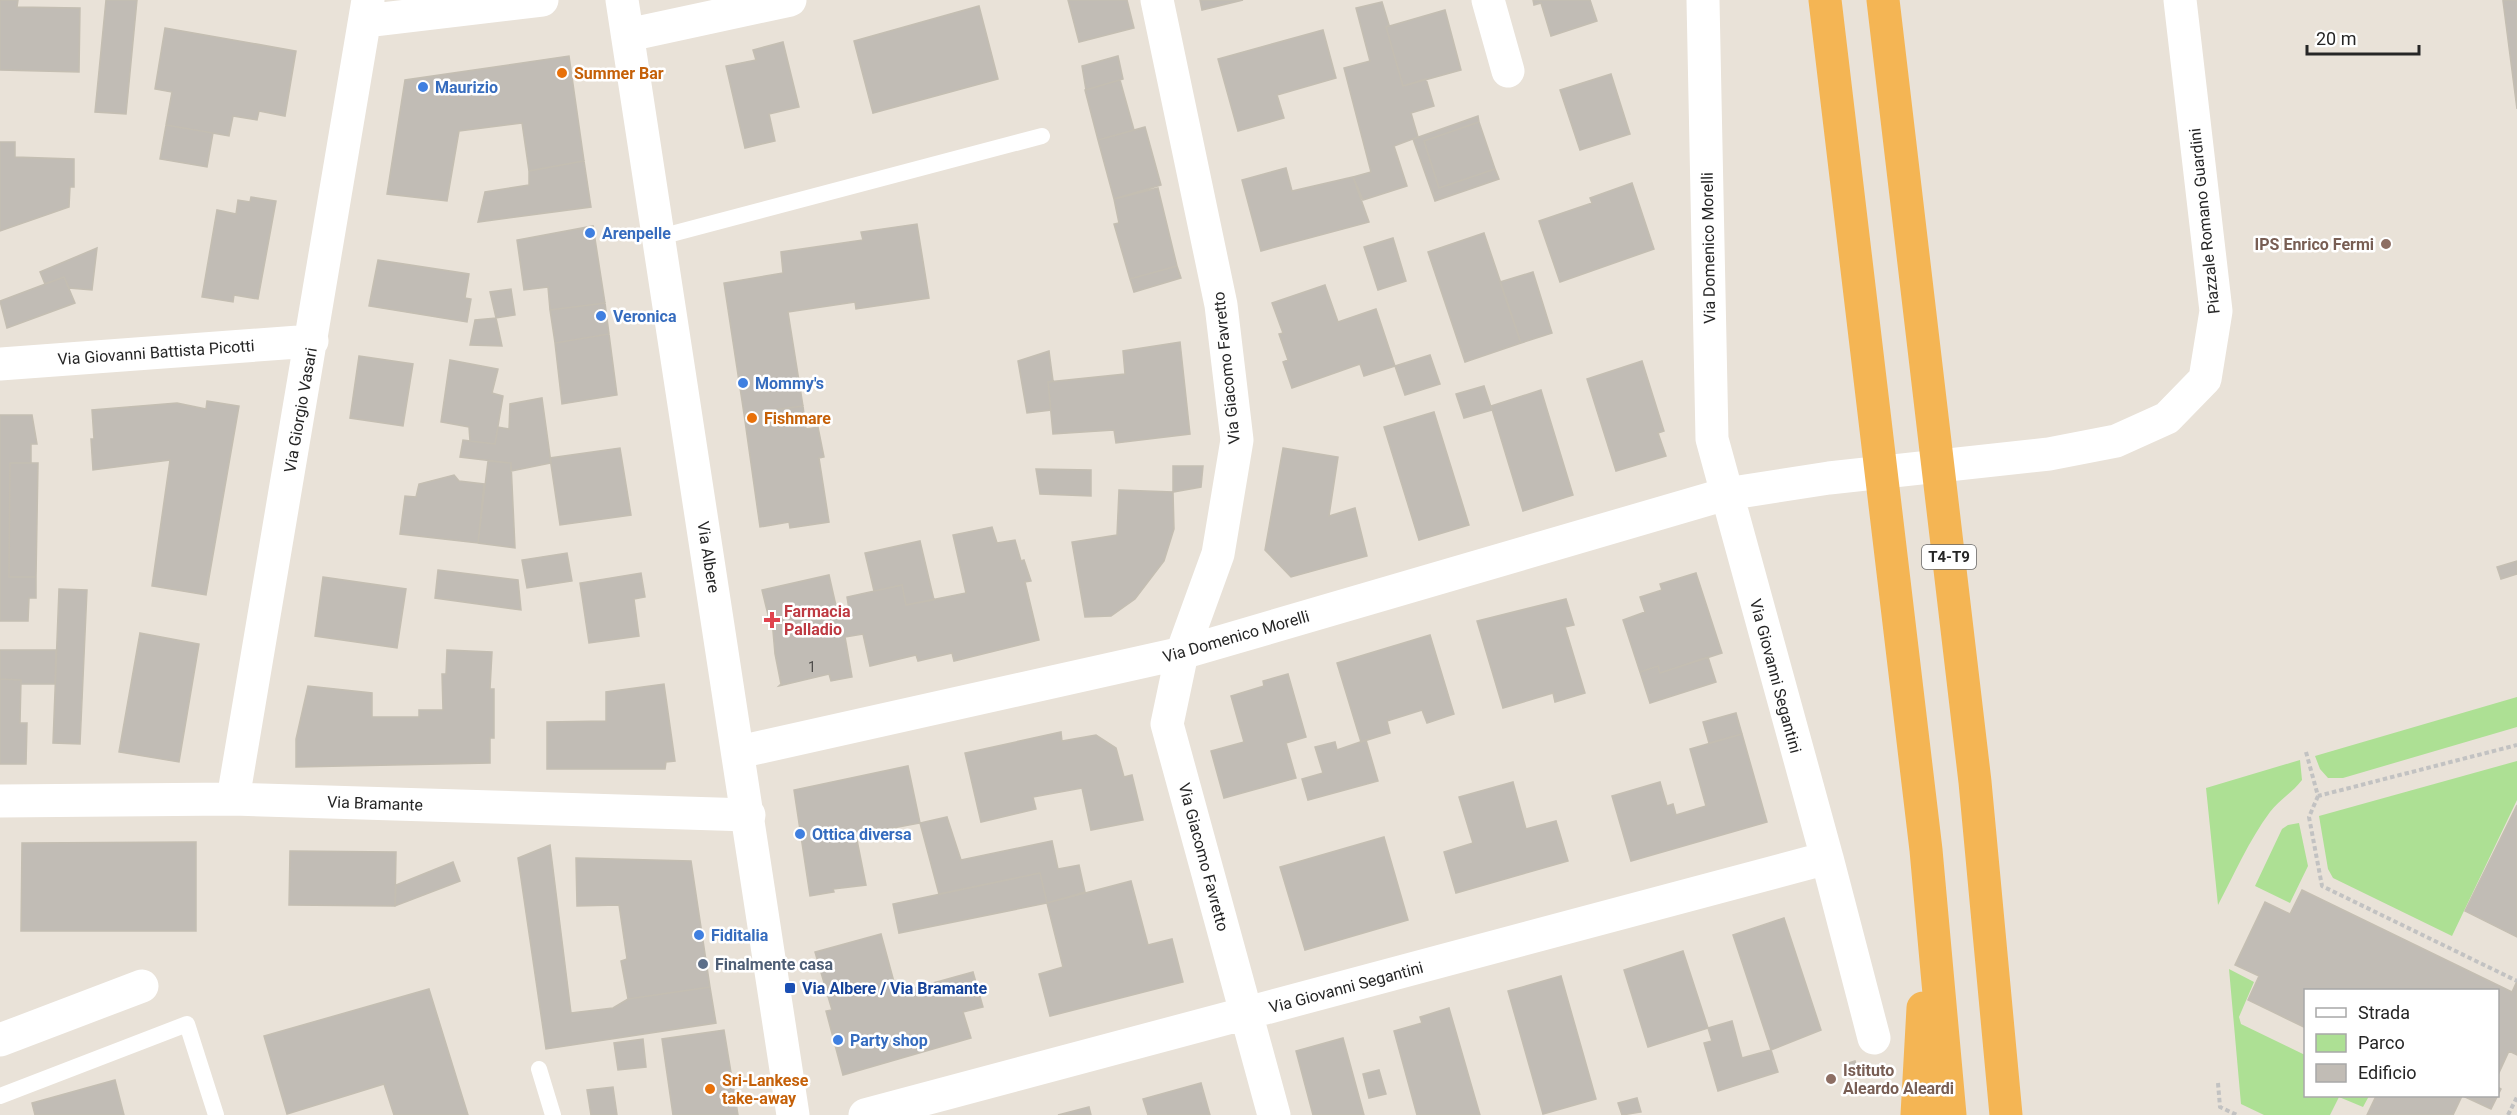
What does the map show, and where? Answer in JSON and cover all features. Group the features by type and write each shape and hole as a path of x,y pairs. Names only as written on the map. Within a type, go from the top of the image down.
{"highway":[{"path":"1825,0 1926,850 1950,1115"},
{"name":"T4-T9","path":"1883,0 1975,782 2006,1115"},
{"path":"1917,1115 1923,1052 1926,850"}],"street":[{"name":"Via Giorgio Vasari","path":"233,799 367,11 542,0"},
{"name":"Via Albere","path":"622,0 749,815 793,1115"},
{"path":"628,35 790,0"},
{"name":"Via Giacomo Favretto","path":"1157,0 1221,305 1237,440 1218,554 1182,653 1167,724 1274,1115"},
{"path":"1488,0 1508,71"},
{"name":"Via Domenico Morelli","path":"1703,0 1712,440 1726,494"},
{"name":"Piazzale Romano Guardini","path":"1984,460 2049,454 2116,441 2167,418 2205,379 2216,311 2180,0"},
{"name":"Via Giovanni Battista Picotti","path":"0,364 312,341"},
{"name":"Via Domenico Morelli","path":"739,752 1182,653 1726,494 1828,478 1984,460"},
{"name":"Via Giovanni Segantini","path":"1726,494 1827,858 1874,1038"},
{"name":"Via Bramante","path":"0,801 233,799 749,815"},
{"name":"Via Giovanni Segantini","path":"865,1115 1827,858"},
{"path":"0,1040 142,986"}],"lane":[{"path":"660,237 1042,136"},
{"path":"0,1096 187,1024 216,1115"},
{"path":"539,1070 553,1115"}],"path":[{"path":"2318,796 2517,745"},
{"path":"2306,752 2318,796 2309,817 2322,886 2517,981"},
{"path":"2218,1083 2220,1107 2237,1115"},
{"path":"2508,1115 2517,1097"}],"green space":[{"path":"2517,697 2517,727 2343,778 2328,778 2320,769 2315,756"},
{"path":"2300,760 2302,780 2262,823 2218,905 2206,788"},
{"path":"2517,761 2517,800 2452,936 2333,878 2328,869 2319,816"},
{"path":"2299,823 2308,866 2290,903 2255,886 2282,829"},
{"path":"2229,969 2254,982 2239,1017 2241,1024 2304,1055 2304,1097 2339,1097 2330,1115 2264,1115 2241,1104"},
{"path":"2339,1097 2368,1097 2363,1107"}],"building":[{"path":"0,0 18,0 17,7 80,8 79,72 0,70"},
{"path":"106,0 137,0 126,114 95,112"},
{"path":"1068,0 1127,0 1134,28 1079,42"},
{"path":"1200,0 1243,0 1202,10"},
{"path":"1533,0 1590,0 1597,21 1551,36 1541,3 1534,5"},
{"path":"2517,0 2517,109 2503,1"},
{"path":"1382,2 1389,25 1386,27 1403,86 1426,79 1434,106 1411,113 1418,137 1394,146 1407,186 1363,200 1353,177 1371,172 1344,68 1370,61 1356,8"},
{"path":"979,6 998,79 873,113 854,41"},
{"path":"1445,10 1461,70 1403,86 1386,27"},
{"path":"165,28 296,51 285,116 259,111 257,120 233,116 229,136 166,125 172,92 155,89"},
{"path":"1323,30 1336,78 1277,95 1284,118 1238,131 1218,59"},
{"path":"783,42 799,107 769,114 775,141 745,148 726,66 756,60 753,50"},
{"path":"569,56 584,161 529,171 522,123 459,131 447,201 387,194 405,80"},
{"path":"1118,56 1123,79 1086,90 1082,66"},
{"path":"1611,74 1630,134 1580,150 1560,90"},
{"path":"1120,80 1134,130 1098,140 1085,90"},
{"path":"1478,116 1479,122 1424,141 1439,188 1495,169 1499,179 1435,201 1413,139"},
{"path":"1479,122 1495,169 1439,188 1424,141"},
{"path":"166,125 213,133 207,167 160,159"},
{"path":"1145,127 1161,185 1114,199 1098,140"},
{"path":"0,142 15,142 15,157 74,159 74,187 70,187 69,207 0,231"},
{"path":"584,161 591,207 478,222 485,192 529,185 529,171"},
{"path":"1286,168 1292,191 1353,177 1369,222 1261,251 1242,180"},
{"path":"1632,183 1654,249 1560,282 1539,221 1592,203 1590,198"},
{"path":"1158,188 1177,266 1130,279 1114,224 1119,223 1114,199"},
{"path":"251,197 276,201 258,299 234,295 233,302 202,297 217,210 236,214 238,200 250,202"},
{"path":"917,224 929,298 856,309 855,302 788,312 803,406 744,414 724,283 783,273 781,252 863,240 861,232"},
{"path":"593,226 605,303 550,310 548,287 524,290 517,240"},
{"path":"1484,233 1521,343 1465,362 1428,252"},
{"path":"1393,238 1406,281 1378,290 1364,247"},
{"path":"97,248 92,290 69,288 64,277 45,284 40,272"},
{"path":"378,260 469,274 465,298 471,299 467,322 369,306"},
{"path":"1177,266 1181,278 1134,292 1130,279"},
{"path":"1533,272 1552,333 1521,343 1500,282"},
{"path":"64,277 75,303 7,328 0,301"},
{"path":"1325,285 1338,322 1376,309 1395,366 1364,376 1360,364 1292,388 1283,362 1288,360 1279,334 1283,333 1272,303"},
{"path":"511,289 515,315 496,318 490,292"},
{"path":"605,303 609,334 555,343 550,310"},
{"path":"496,318 502,346 470,345 475,320"},
{"path":"609,334 617,395 562,404 555,343"},
{"path":"1180,342 1190,434 1116,443 1114,430 1053,434 1048,382 1125,374 1123,351"},
{"path":"1049,351 1053,381 1048,382 1051,410 1027,413 1018,361"},
{"path":"1430,355 1440,384 1405,395 1395,366"},
{"path":"359,356 413,364 403,426 350,418"},
{"path":"450,360 498,369 492,393 503,396 495,444 470,441 469,427 441,422"},
{"path":"1642,361 1664,431 1658,433 1666,456 1616,471 1587,379"},
{"path":"1484,386 1492,410 1464,418 1456,394"},
{"path":"1541,390 1573,495 1523,511 1491,406"},
{"path":"542,398 551,463 511,471 511,463 460,457 463,440 495,444 498,427 509,429 510,404"},
{"path":"207,401 239,406 206,595 152,586 170,460 93,470 91,439 94,439 92,410 177,403 206,409"},
{"path":"803,406 806,429 818,427 824,457 819,458 829,522 790,528 789,522 760,527 744,414"},
{"path":"1434,412 1469,525 1419,540 1384,427"},
{"path":"0,415 32,415 37,444 31,444 31,463 10,463 9,577 36,577 36,598 29,598 28,621 0,621"},
{"path":"620,448 631,515 560,525 550,458"},
{"path":"1283,448 1338,457 1329,516 1355,508 1367,556 1291,577 1265,550"},
{"path":"488,461 511,463 515,548 478,543"},
{"path":"10,463 38,463 36,577 9,577"},
{"path":"1173,466 1203,466 1201,487 1173,492"},
{"path":"1036,469 1091,470 1091,496 1040,494"},
{"path":"454,475 459,481 484,484 478,543 400,534 405,496 416,497 419,484"},
{"path":"1119,490 1173,492 1174,529 1164,561 1135,599 1111,616 1085,617 1072,542 1117,535"},
{"path":"992,527 997,543 1015,540 1021,561 1024,560 1031,581 1025,582 1039,640 954,661 952,653 918,661 916,655 870,666 863,634 845,637 852,677 831,681 829,674 779,686 781,684 772,620 769,619 762,590 829,575 839,619 850,616 847,597 902,585 906,605 966,593 953,535"},
{"path":"920,541 934,600 906,605 902,585 874,591 865,553"},
{"path":"567,553 572,581 527,588 522,560"},
{"path":"2517,561 2517,574 2501,579 2497,567"},
{"path":"438,570 518,580 521,610 435,598"},
{"path":"641,573 645,597 634,599 639,636 589,643 580,583"},
{"path":"1696,573 1722,653 1660,673 1658,666 1640,672 1623,620 1645,612 1640,597 1662,590 1660,584"},
{"path":"323,577 406,589 397,648 315,636"},
{"path":"59,589 87,590 80,744 53,743"},
{"path":"1566,599 1574,625 1565,627 1585,693 1555,702 1553,693 1503,708 1477,621"},
{"path":"140,633 199,644 179,762 119,752"},
{"path":"1430,635 1454,714 1427,723 1422,710 1387,721 1390,733 1361,742 1337,663"},
{"path":"0,650 56,650 55,684 21,684 21,680 0,679"},
{"path":"447,650 492,652 490,689 494,689 494,738 490,738 490,763 296,767 296,739 308,686 372,693 372,717 419,717 419,710 443,710 442,674 446,674"},
{"path":"1708,657 1716,682 1650,703 1640,672 1658,666 1660,673"},
{"path":"1288,674 1306,737 1286,743 1296,778 1224,798 1211,751 1244,742 1231,696 1264,686 1263,681"},
{"path":"0,679 21,680 20,723 27,723 26,764 0,764"},
{"path":"664,684 675,761 666,762 665,769 547,769 547,722 606,721 606,692"},
{"path":"1736,713 1742,734 1709,743 1703,722"},
{"path":"1061,732 1062,741 1096,735 1116,748 1124,777 1132,775 1143,820 1091,830 1082,788 1033,797 1036,809 981,822 965,753"},
{"path":"1742,734 1767,822 1631,861 1612,796 1660,782 1667,806 1673,804 1676,815 1706,806 1690,749"},
{"path":"1366,740 1378,781 1308,800 1302,779 1323,773 1315,747 1335,742 1337,750"},
{"path":"908,766 920,823 856,835 866,885 833,889 834,892 810,896 794,790"},
{"path":"1513,782 1526,829 1556,821 1568,861 1456,893 1444,852 1473,843 1459,797"},
{"path":"2517,805 2517,937 2465,911"},
{"path":"947,817 961,860 1052,841 1058,869 1079,865 1085,892 1047,903 1040,873 939,894 920,823"},
{"path":"1384,837 1408,920 1305,950 1280,867"},
{"path":"196,842 196,931 21,931 22,843"},
{"path":"550,845 571,1013 613,1008 628,999 710,987 716,1023 546,1049 518,858"},
{"path":"290,851 396,852 395,906 289,905"},
{"path":"576,858 691,861 710,987 628,999 621,961 627,959 619,905 577,906"},
{"path":"453,862 460,881 395,906 396,885"},
{"path":"1040,873 1047,903 899,933 893,904"},
{"path":"1131,881 1148,945 1172,939 1183,982 1050,1016 1039,974 1063,967 1047,903"},
{"path":"2302,890 2512,992 2517,981 2517,1055 2509,1051 2499,1073 2499,989 2304,989 2304,1027 2248,1000 2259,976 2235,965 2265,902 2290,914"},
{"path":"1784,918 1821,1030 1771,1050 1733,935"},
{"path":"881,934 897,993 973,972 983,1007 963,1012 971,1038 843,1075 826,1011 832,1010 815,952"},
{"path":"1683,951 1708,1028 1648,1047 1624,970"},
{"path":"1561,976 1596,1099 1543,1114 1508,991"},
{"path":"429,989 468,1115 394,1115 384,1084 287,1114 264,1036"},
{"path":"1449,1008 1480,1115 1417,1115 1394,1031 1422,1023 1420,1017"},
{"path":"1732,1021 1742,1058 1771,1050 1778,1072 1718,1091 1704,1043 1712,1041 1708,1028"},
{"path":"724,1030 738,1115 673,1115 662,1039"},
{"path":"1343,1038 1364,1115 1313,1115 1296,1051"},
{"path":"643,1039 646,1067 618,1070 614,1043"},
{"path":"1855,1061 1858,1070 1845,1074 1842,1065"},
{"path":"1379,1070 1386,1094 1369,1098 1363,1074"},
{"path":"115,1080 124,1115 35,1115 32,1103"},
{"path":"1201,1083 1210,1115 1148,1115 1143,1099"},
{"path":"613,1087 617,1115 591,1115 587,1090"},
{"path":"2376,1097 2462,1097 2453,1115 2367,1115"},
{"path":"2465,1097 2497,1097 2491,1109"},
{"path":"1637,1098 1641,1112 1622,1115 1618,1103"},
{"path":"1089,1107 1091,1115 1058,1115"}],"place":[{"name":"Summer Bar","path":"562,73"},
{"name":"Maurizio","path":"423,87"},
{"name":"Arenpelle","path":"590,233"},
{"name":"IPS Enrico Fermi","path":"2386,244"},
{"name":"Veronica","path":"601,316"},
{"name":"Mommy's","path":"743,383"},
{"name":"Fishmare","path":"752,418"},
{"name":"Farmacia Palladio","path":"772,620"},
{"name":"Ottica diversa","path":"800,834"},
{"name":"Fiditalia","path":"699,935"},
{"name":"Finalmente casa","path":"703,964"},
{"name":"Via Albere / Via Bramante","path":"790,988"},
{"name":"Party shop","path":"838,1040"},
{"name":"Istituto Aleardo Aleardi","path":"1831,1079"},
{"name":"Sri-Lankese take-away","path":"710,1089"}]}
